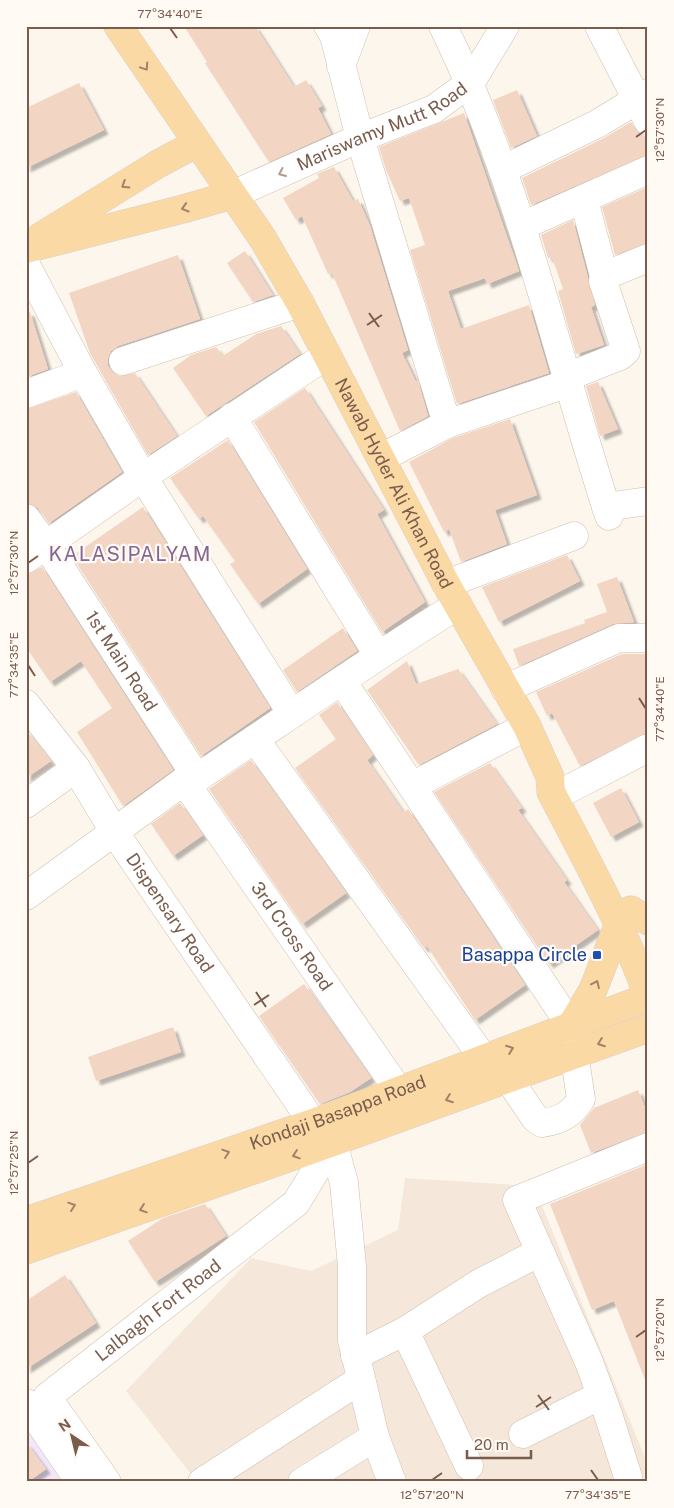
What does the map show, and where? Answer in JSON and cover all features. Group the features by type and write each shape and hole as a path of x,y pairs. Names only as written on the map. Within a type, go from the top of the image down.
{"main road":[{"name":"Nawab Hyder Ali Khan Road","path":"118,26 263,239 300,303 452,595 527,726 632,918 648,942"},
{"path":"26,247 158,164 197,143"},
{"path":"26,247 183,210 232,195"},
{"name":"Nawab Hyder Ali Khan Road","path":"632,918 648,996"},
{"path":"571,1026 632,918"},
{"name":"Kondaji Basappa Road","path":"26,1221 313,1124 648,996"},
{"name":"Kondaji Basappa Road","path":"26,1250 648,1028"}],"street":[{"path":"328,26 334,36 360,138 447,424"},
{"path":"341,66 356,26"},
{"path":"443,26 471,82 504,169 608,511 648,501"},
{"name":"Mariswamy Mutt Road","path":"232,195 360,138 434,109 471,82 505,26"},
{"path":"504,169 597,124 644,105 599,26"},
{"path":"522,226 648,170"},
{"path":"381,458 447,424 568,380 620,356 626,351 603,281 604,276 584,200"},
{"path":"604,276 648,258"},
{"path":"26,265 83,373 143,477 292,714"},
{"path":"123,360 300,303"},
{"path":"36,552 143,477 327,355"},
{"path":"26,394 83,373"},
{"path":"232,418 378,655"},
{"name":"1st Main Road","path":"26,518 36,552 191,780"},
{"path":"26,896 191,780 342,681 378,655 452,595 574,536"},
{"path":"505,689 619,638 648,638"},
{"path":"342,681 571,1026"},
{"name":"Dispensary Road","path":"26,704 76,768 115,833 313,1124 333,1142"},
{"path":"412,786 527,726"},
{"path":"255,739 484,1059"},
{"path":"558,784 648,748"},
{"path":"26,804 76,768"},
{"name":"3rd Cross Road","path":"191,780 400,1091"},
{"path":"508,1078 535,1118 542,1123 552,1122 570,1114 581,1100 574,1053"},
{"path":"333,1142 344,1183 352,1266 352,1340 375,1437 392,1482"},
{"name":"Lalbagh Fort Road","path":"107,1482 47,1398 296,1203 333,1142"},
{"path":"632,1475 601,1395 517,1200 648,1147"},
{"path":"202,1482 406,1331 478,1284 540,1252"},
{"path":"406,1331 469,1466"},
{"path":"523,1434 601,1395"},
{"path":"26,1403 80,1482"},
{"path":"302,1482 375,1437"}],"shaded area":[{"path":"405,1178 534,1186 648,1465 648,1482 197,1482 126,1391 251,1258 311,1271 398,1230"},
{"path":"26,1411 79,1482 26,1482"}],"building":[{"path":"184,26 255,26 294,87 306,80 322,106 318,108 331,134 269,162 205,63 207,62"},
{"path":"79,83 104,130 26,168 26,108"},
{"path":"517,90 537,136 511,148 493,100"},
{"path":"464,113 519,271 487,284 485,278 448,291 461,329 529,305 549,373 457,404 410,250 425,245 409,198 400,201 386,170 379,147"},
{"path":"631,122 639,134 648,137 648,155 531,205 522,178 604,138"},
{"path":"334,167 353,201 358,199 370,226 408,350 402,353 416,382 418,381 428,416 400,431 332,273 328,274 302,216 296,220 283,198 319,178 317,174"},
{"path":"648,187 648,243 615,255 602,207"},
{"path":"573,220 595,305 591,307 604,345 576,354 558,291 563,289 552,257 548,258 541,235"},
{"path":"245,251 273,295 253,302 227,263"},
{"path":"178,255 200,319 118,346 111,351 108,358 108,366 113,373 120,376 135,373 177,436 148,455 90,353 69,293"},
{"path":"26,312 30,312 48,369 26,377"},
{"path":"281,326 300,354 206,416 173,368 191,355 216,347 223,356 256,334"},
{"path":"598,382 618,429 600,436 586,386"},
{"path":"305,388 384,510 377,514 425,602 382,632 254,422"},
{"path":"76,392 122,472 49,523 38,508 26,503 26,409"},
{"path":"510,419 537,495 495,510 507,544 461,562 449,529 444,532 409,462 453,438"},
{"path":"228,440 307,569 258,604 230,564 235,561 203,516 199,519 170,478"},
{"path":"143,507 270,708 201,756 72,556"},
{"path":"567,555 580,581 499,622 482,587"},
{"path":"42,567 173,770 123,806 77,732 112,708 81,661 50,682 26,647 26,574"},
{"path":"617,577 634,622 613,624 519,666 513,649 585,623 584,620 607,612 597,584"},
{"path":"343,628 357,651 297,692 283,670"},
{"path":"622,654 645,654 648,661 648,733 580,766 552,713 547,716 536,692"},
{"path":"407,661 416,684 458,669 497,724 419,765 367,690"},
{"path":"337,702 373,755 367,760 404,813 408,809 525,985 475,1020 427,946 424,948 295,768 336,739 319,715"},
{"path":"26,730 51,761 26,778"},
{"path":"251,760 346,893 302,924 209,789"},
{"path":"490,763 522,808 518,810 567,880 564,882 598,930 549,964 434,792"},
{"path":"621,788 639,822 611,837 593,803"},
{"path":"180,803 203,835 173,856 151,824"},
{"path":"304,984 371,1078 350,1092 320,1104 259,1016"},
{"path":"173,1027 181,1052 96,1081 88,1057"},
{"path":"638,1090 648,1115 648,1132 591,1153 580,1125 594,1108"},
{"path":"648,1164 647,1385 614,1301 592,1310 550,1204"},
{"path":"205,1204 226,1236 155,1282 128,1241 163,1218"},
{"path":"65,1275 96,1323 26,1369 26,1301"},
{"path":"26,1442 46,1469 28,1482 26,1482"}],"place":[{"name":"Basappa Circle","path":"597,955"}],"district":[{"name":"KALASIPALYAM","path":"130,554"}]}
